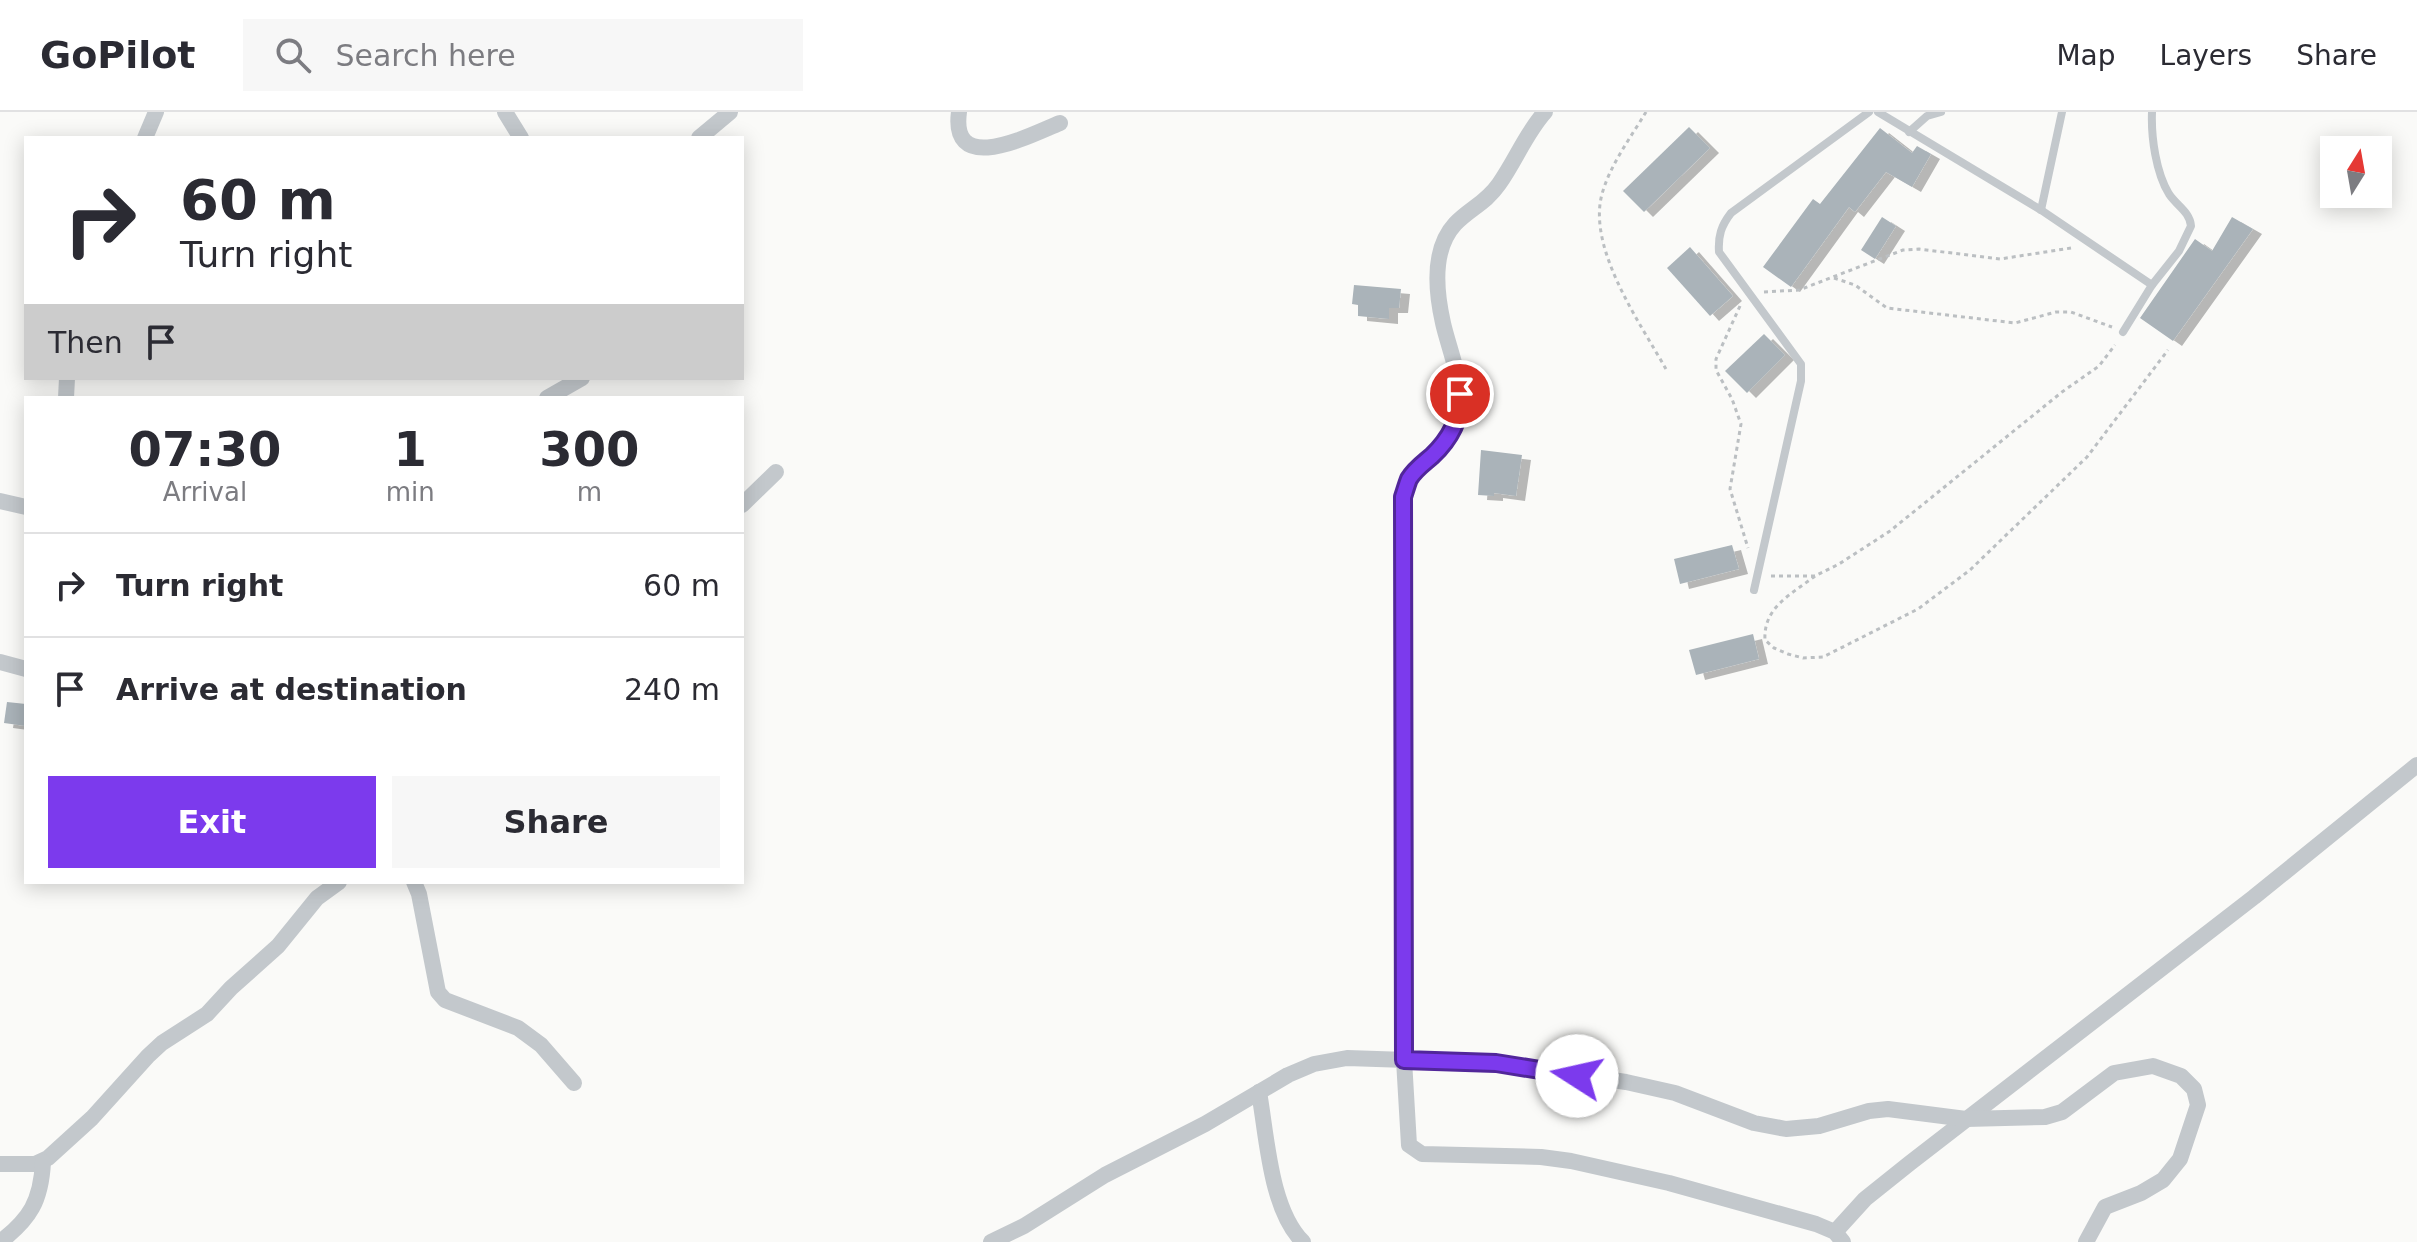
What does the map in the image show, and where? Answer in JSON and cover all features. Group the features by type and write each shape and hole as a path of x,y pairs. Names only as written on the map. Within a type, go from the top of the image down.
{"street":[{"path":"146,136 156,112"},
{"path":"505,112 520,136"},
{"path":"701,136 730,112"},
{"path":"959,112 957,124 961,135 971,145 983,148 998,148 1060,123"},
{"path":"1545,112 1491,195 1455,224 1443,242 1437,267 1442,318 1460,394 1461,412 1444,441 1409,479 1403,497 1404,1060 1407,1135 1414,1151 1422,1154 1529,1156 1571,1161 1669,1183 1816,1224 1839,1237 1865,1199 2254,897 2417,765"},
{"path":"550,396 578,380"},
{"path":"744,503 776,472"},
{"path":"0,501 24,507"},
{"path":"0,662 24,668"},
{"path":"0,1164 43,1162 92,1118 162,1043 207,1014 278,946 317,898 336,884"},
{"path":"415,884 438,992 445,1000 518,1028 541,1045 574,1083"},
{"path":"991,1242 1024,1226 1105,1175 1205,1124 1259,1092 1314,1064 1347,1058 1496,1063 1626,1082 1675,1093 1754,1123 1786,1129 1819,1126 1869,1111 1888,1109 1966,1119 2036,1118 2062,1112 2114,1073 2153,1066 2167,1069 2194,1089 2198,1105 2180,1159 2163,1180 2141,1193 2105,1207 2086,1242"},
{"path":"1259,1092 1281,1205 1303,1242"},
{"path":"0,1242 19,1227 34,1206 39,1194 43,1162"}],"lane":[{"path":"1754,590 1801,381 1801,364 1719,252 1718,238 1722,225 1731,213 1869,112"},
{"path":"1878,112 2041,210 2152,285"},
{"path":"1909,132 1927,116 1941,112"},
{"path":"2041,210 2062,112"},
{"path":"2123,332 2152,285 2179,251 2191,226 2188,215 2164,183 2152,112"}],"path":[{"path":"1646,112 1602,193 1599,220 1604,247 1620,284 1667,371"},
{"path":"1815,576 1757,576 1730,489 1741,424 1716,370 1716,359 1747,293 1799,290 1903,250 1919,249 2000,259 2091,244"},
{"path":"1834,278 1855,285 1887,308 2015,323 2056,312 2071,312 2123,332 2099,366 2062,392 1890,531 1815,576 1782,601 1766,621 1765,640 1774,648 1803,658 1823,657 1918,609 1970,570 2087,457 2168,350"}],"building":[{"path":"1689,127 1710,148 1644,212 1623,191"},
{"path":"1880,128 1912,153 1917,146 1931,154 1912,187 1886,172 1855,212 1849,207 1791,287 1763,267 1813,199 1820,204"},
{"path":"1882,217 1896,226 1875,259 1861,250"},
{"path":"2232,217 2253,229 2173,341 2140,318 2195,239 2212,251"},
{"path":"1690,247 1733,296 1710,316 1667,268"},
{"path":"1354,285 1401,289 1399,308 1389,308 1389,319 1358,316 1358,305 1352,304"},
{"path":"1764,334 1785,355 1747,393 1725,371"},
{"path":"1481,450 1522,455 1516,496 1494,493 1494,496 1478,495"},
{"path":"1732,545 1739,569 1680,584 1674,559"},
{"path":"1753,634 1759,659 1696,675 1689,650"},
{"path":"7,702 24,704 24,726 4,723"}],"route":[{"path":"1460,394 1461,412 1453,427 1409,479 1403,497 1404,1060 1496,1063 1577,1076"}]}
